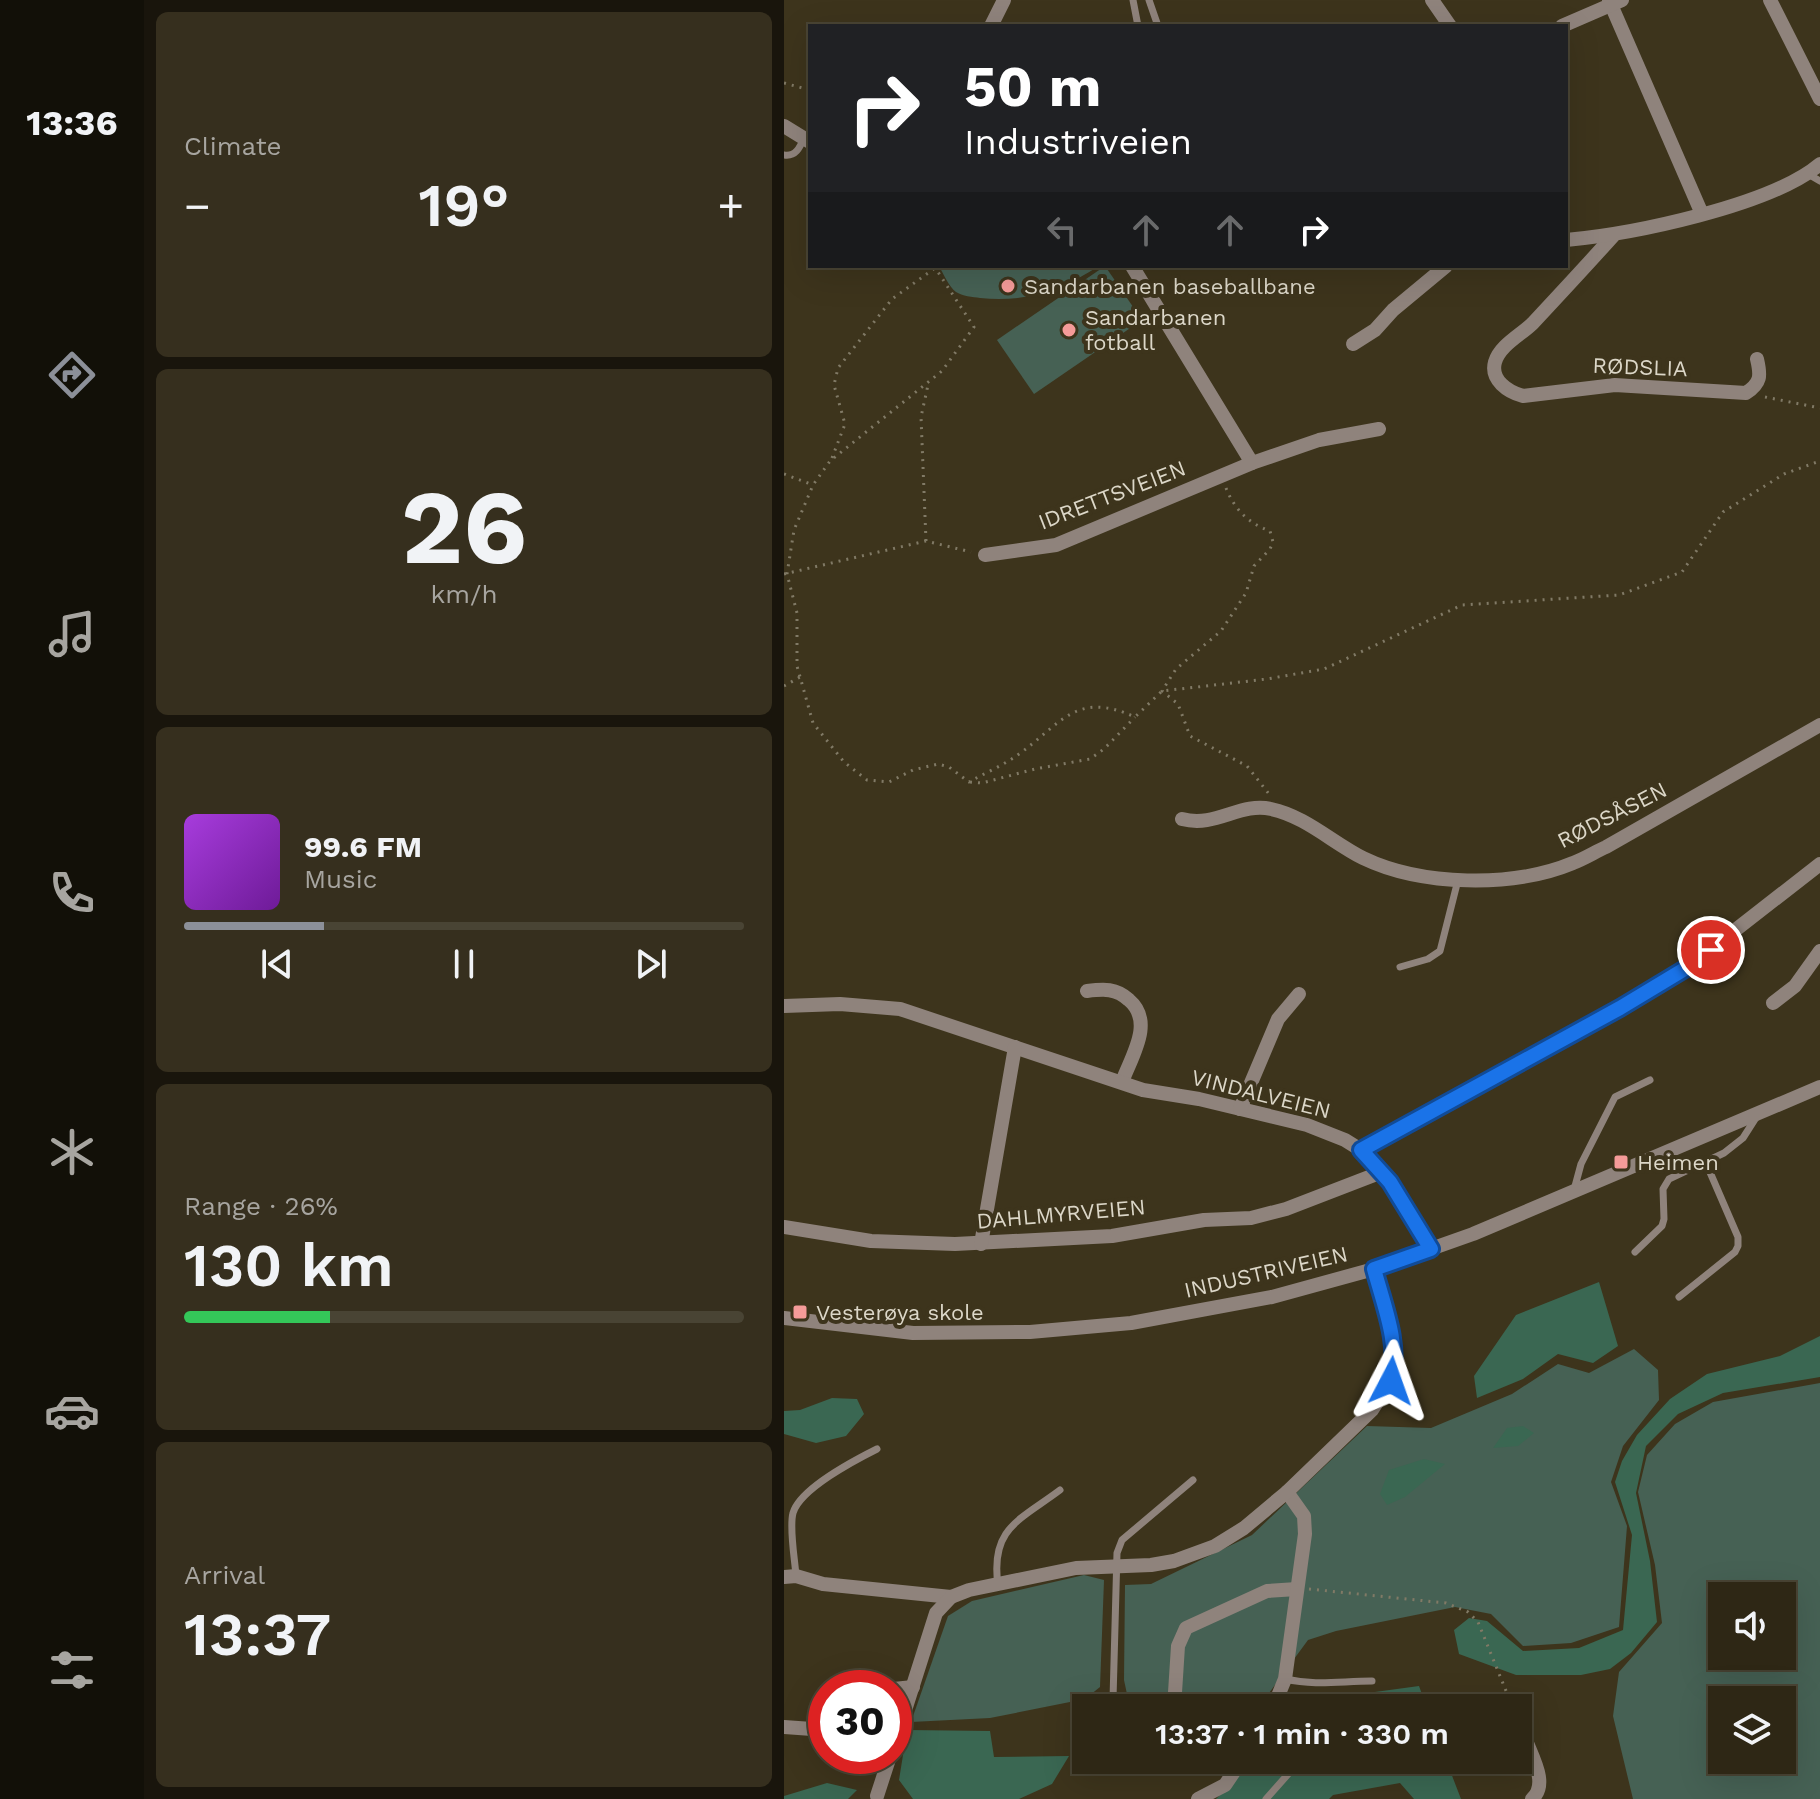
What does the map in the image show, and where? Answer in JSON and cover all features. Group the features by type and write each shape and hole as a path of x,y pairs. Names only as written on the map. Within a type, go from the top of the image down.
{"street":[{"path":"992,24 1004,0"},
{"path":"1432,0 1449,24"},
{"path":"1770,0 1820,99"},
{"path":"1566,24 1614,1 1702,214"},
{"path":"784,126 807,140"},
{"path":"1568,240 1613,236 1702,214 1814,177 1820,164"},
{"name":"RØDSLIA","path":"1613,236 1531,324 1500,351 1494,364 1494,375 1504,387 1523,396 1615,385 1746,393"},
{"path":"1133,268 1252,463"},
{"path":"1353,344 1375,330 1393,310 1444,268"},
{"path":"1746,393 1760,379 1757,359"},
{"name":"IDRETTSVEIEN","path":"985,555 1056,545 1252,463 1319,440 1379,429"},
{"name":"RØDSÅSEN","path":"1182,819 1207,822 1243,810 1267,808 1284,813 1364,859 1419,877 1458,880 1510,877 1571,864 1606,847 1820,725"},
{"path":"1361,1150 1620,1008 1688,967 1820,864"},
{"path":"1773,1003 1795,986 1820,951"},
{"path":"1087,991 1109,989 1121,993 1137,1006 1142,1017 1141,1031 1122,1082"},
{"path":"1240,1109 1278,1019 1299,994"},
{"name":"VINDALVEIEN","path":"784,1006 840,1004 900,1009 1143,1090 1307,1125 1361,1150 1382,1172 1431,1249"},
{"path":"981,1244 1015,1047"},
{"name":"INDUSTRIVEIEN","path":"784,1318 913,1333 1030,1332 1131,1323 1272,1297 1374,1269 1431,1249 1820,1087"},
{"name":"DAHLMYRVEIEN","path":"784,1227 871,1241 981,1244 1112,1236 1182,1223 1251,1218 1286,1209 1382,1172"},
{"path":"912,1690 936,1613 951,1597 969,1590 1076,1568 1174,1561 1215,1546 1244,1528 1287,1492 1372,1410 1391,1381 1395,1346 1374,1269"},
{"path":"1279,1694 1285,1679 1305,1534 1304,1516 1287,1492"},
{"path":"790,1576 823,1584 951,1597"},
{"path":"1175,1694 1178,1646 1186,1628 1267,1591 1297,1589"},
{"path":"784,1727 808,1729"},
{"path":"1532,1734 1541,1783 1538,1794 1532,1799"},
{"path":"875,1798 884,1774"},
{"path":"1198,1799 1219,1795 1232,1774"}],"lane":[{"path":"1133,0 1138,24"},
{"path":"1149,0 1157,24"},
{"path":"784,155 793,155 807,140"},
{"path":"1400,967 1428,959 1440,951 1458,880"},
{"path":"1574,1192 1581,1164 1615,1097 1650,1080"},
{"path":"1635,1252 1662,1226 1663,1189 1669,1179 1706,1163 1743,1138 1758,1114"},
{"path":"1679,1297 1735,1252 1738,1246 1738,1237 1706,1163"},
{"path":"790,1576 792,1518 797,1505 830,1475 877,1449"},
{"path":"1113,1694 1117,1553 1122,1540 1193,1480"},
{"path":"998,1585 995,1561 1001,1539 1019,1520 1060,1490"},
{"path":"1285,1679 1310,1685 1372,1681"},
{"path":"1266,1799 1288,1774"}],"path":[{"path":"784,83 808,89"},
{"path":"934,268 892,299 838,368 834,385 845,424 830,461 813,485 794,530 785,574 797,613 797,666 813,723 844,762 867,780 889,782 913,770 938,764 949,767 969,782 982,783 1090,759 1104,749 1162,691 1176,669 1221,631 1246,593 1254,566 1270,549 1273,542 1270,531 1252,525 1242,515 1230,498 1222,476"},
{"path":"830,461 942,371 974,327 936,268"},
{"path":"926,541 921,417 928,383"},
{"path":"1746,393 1820,408"},
{"path":"1162,691 1324,669 1462,605 1619,595 1682,572 1723,512 1784,474 1820,461"},
{"path":"784,474 813,485"},
{"path":"785,574 926,541 985,555"},
{"path":"784,686 800,677"},
{"path":"1162,691 1178,704 1190,736 1247,766 1284,813"},
{"path":"969,782 1018,755 1068,713 1098,707 1135,717"},
{"path":"1297,1589 1446,1603 1468,1612 1478,1622 1507,1694"}],"green space":[{"name":"Sandarbanen baseballbane","path":"940,268 1096,268 1057,288 1013,298 971,297 956,292"},
{"name":"Sandarbanen fotball","path":"1102,268 1106,268 1142,320 1034,394 997,340"},
{"path":"1599,1282 1618,1346 1593,1363 1558,1354 1523,1379 1477,1398 1474,1376 1516,1315"},
{"path":"1820,1336 1820,1377 1723,1393 1678,1414 1646,1446 1636,1493 1650,1561 1657,1622 1631,1653 1610,1669 1581,1675 1516,1675 1459,1654 1454,1630 1469,1618 1487,1621 1523,1651 1579,1648 1623,1630 1632,1535 1615,1482 1622,1461 1637,1435 1670,1399 1707,1374 1780,1356"},
{"path":"1634,1349 1658,1370 1659,1400 1623,1446 1611,1482 1627,1526 1619,1627 1571,1643 1523,1646 1491,1614 1455,1607 1336,1631 1308,1640 1268,1694 1127,1694 1124,1680 1125,1585 1151,1584 1252,1535 1367,1426 1431,1428 1512,1394 1558,1364 1589,1373"},
{"path":"1820,1383 1820,1799 1633,1799 1613,1716 1619,1672 1662,1623 1655,1565 1638,1492 1647,1455 1675,1424 1713,1402"},
{"path":"832,1398 857,1399 864,1414 846,1436 816,1443 784,1434 784,1411 800,1410"},
{"path":"1523,1426 1534,1433 1518,1446 1493,1448 1507,1428"},
{"path":"1424,1459 1445,1464 1405,1497 1387,1505 1380,1494 1389,1470"},
{"path":"1084,1575 1104,1580 1100,1687 1091,1694 1072,1694 1072,1702 990,1718 912,1722 948,1616 972,1601"},
{"path":"1419,1686 1422,1694 1360,1694"},
{"path":"912,1730 990,1731 994,1757 1069,1756 1052,1784 1019,1799 913,1799 899,1780 900,1774 912,1774"},
{"path":"1240,1774 1451,1774 1461,1799 1414,1799 1400,1783 1333,1795 1329,1799 1216,1799"},
{"path":"827,1783 857,1790 848,1799 784,1799 784,1796"}],"place":[{"name":"Sandarbanen baseballbane","path":"1008,286"},
{"name":"Sandarbanen fotball","path":"1069,330"},
{"name":"Heimen","path":"1621,1162"},
{"name":"Vesterøya skole","path":"800,1312"}],"route":[{"path":"1391,1381 1395,1346 1374,1269 1431,1249 1390,1182 1361,1150 1620,1008 1711,950"}]}
